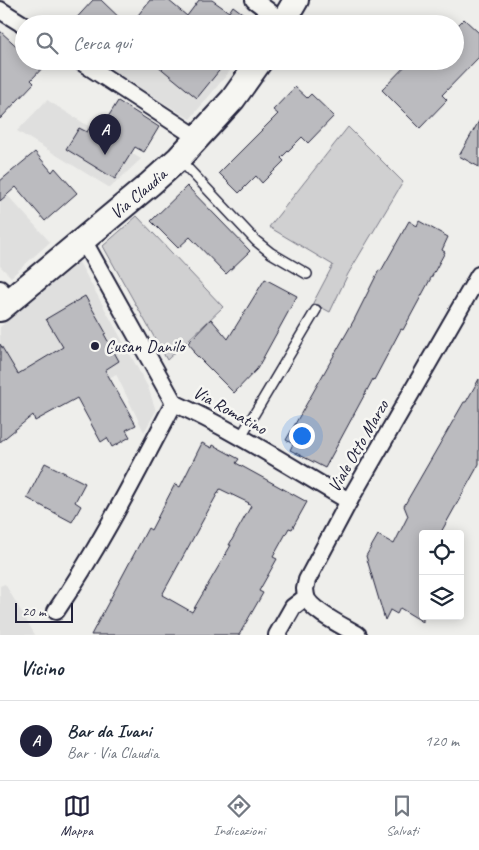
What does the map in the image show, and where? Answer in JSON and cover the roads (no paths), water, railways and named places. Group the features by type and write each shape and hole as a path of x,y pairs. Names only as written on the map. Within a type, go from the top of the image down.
{"street":[{"path":"254,0 273,15"},
{"path":"288,15 296,0"},
{"path":"0,10 15,19"},
{"path":"94,70 198,138"},
{"name":"Via Claudia","path":"3,300 83,240 178,159 233,99 254,70"},
{"name":"Via Romatino","path":"83,240 174,403 191,410 349,501"},
{"name":"Viale Otto Marzo","path":"306,598 306,580 349,501 479,275"},
{"path":"56,611 70,591 133,480 174,403"},
{"path":"277,635 293,608 306,598 308,603 314,608 358,635"}],"lane":[{"path":"178,159 256,241 270,253 307,274"},
{"path":"240,438 316,310"}],"place":[{"name":"Bar da Ivani","path":"105,155"},
{"name":"Cusan Danilo","path":"95,346"}]}
